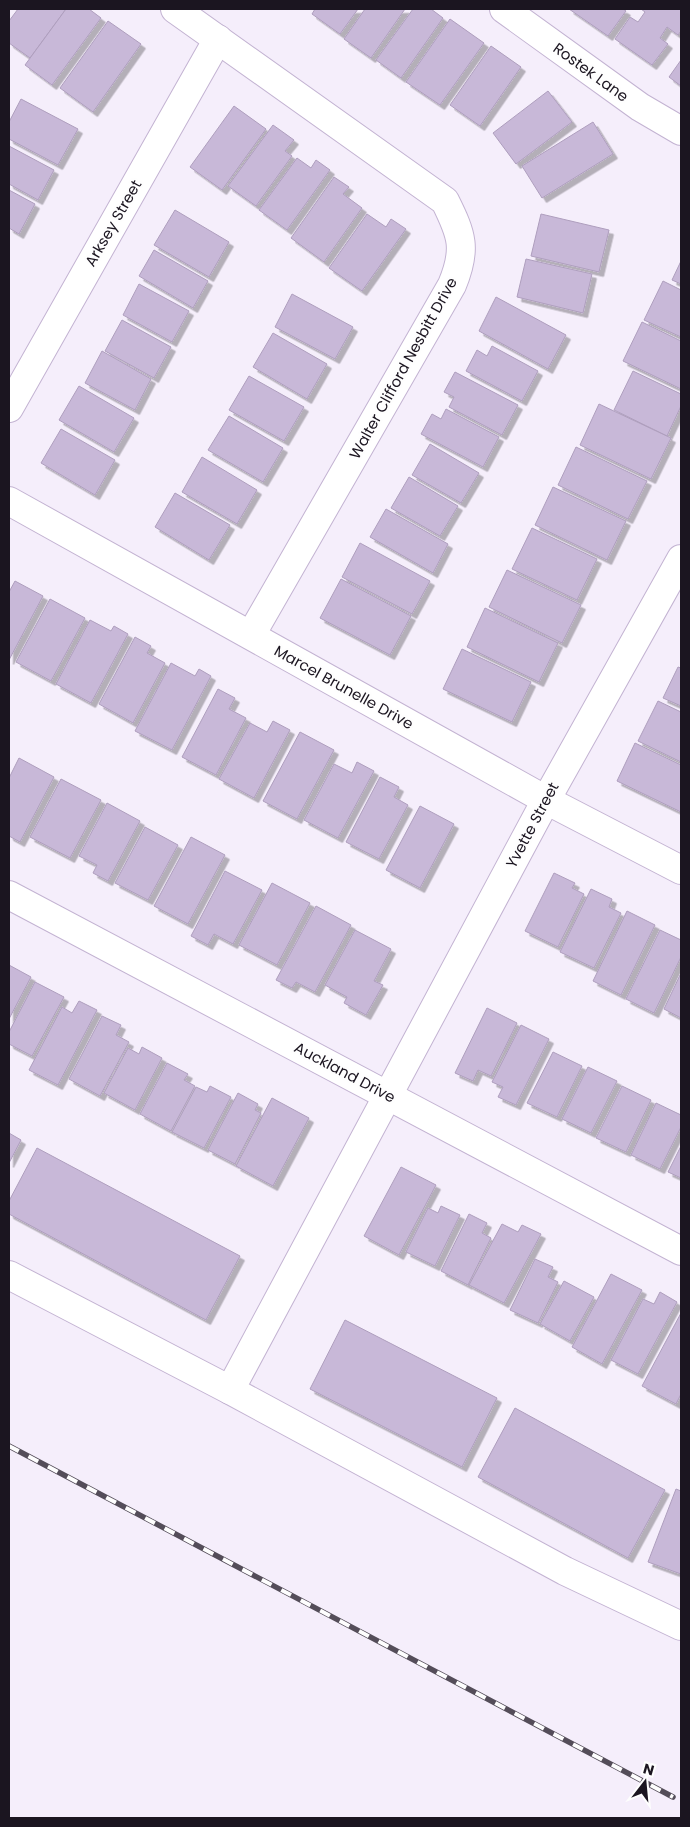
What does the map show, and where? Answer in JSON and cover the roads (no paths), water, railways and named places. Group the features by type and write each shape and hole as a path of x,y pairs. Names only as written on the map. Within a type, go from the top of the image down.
{"street":[{"name":"Walter Clifford Nesbitt Drive","path":"175,9 445,201 456,224 461,242 461,263 452,285 251,635"},
{"name":"Rostek Lane","path":"504,9 640,107 681,131"},
{"name":"Arksey Street","path":"9,408 218,39"},
{"name":"Marcel Brunelle Drive","path":"9,501 546,800 681,870"},
{"name":"Yvette Street","path":"230,1390 546,800 681,559"},
{"name":"Auckland Drive","path":"9,895 681,1251"},
{"path":"9,1274 230,1390 565,1571 681,1626"}],"railway":[{"path":"9,1446 673,1797"}]}
